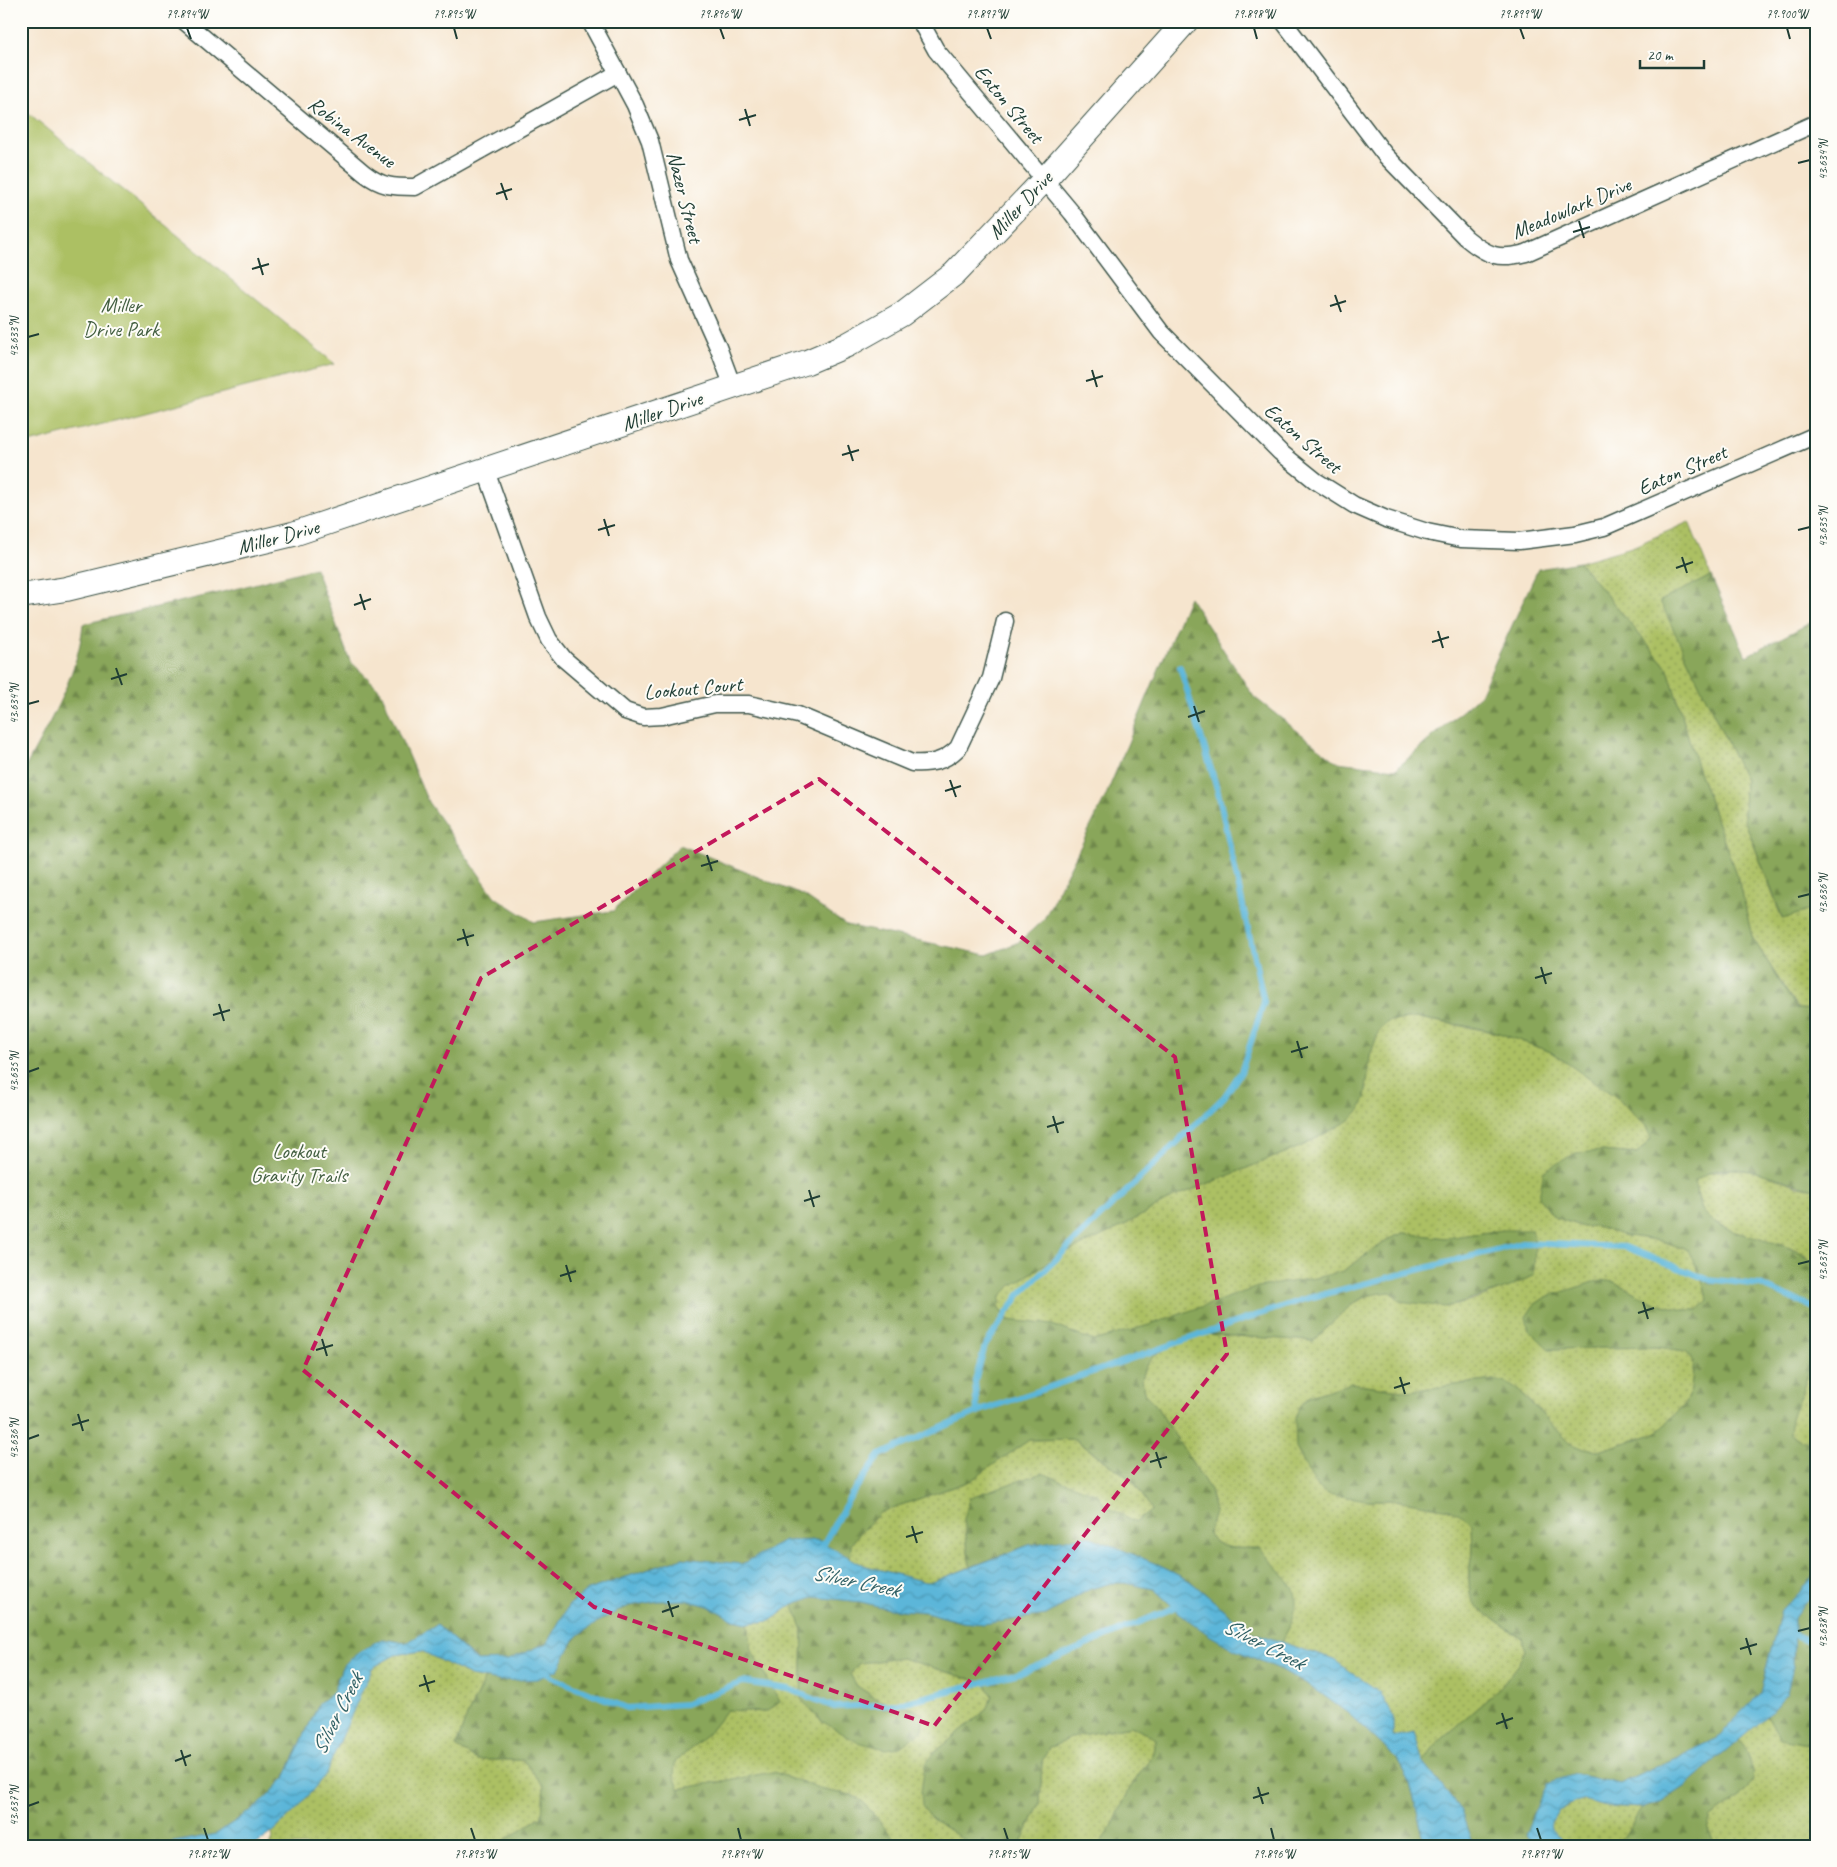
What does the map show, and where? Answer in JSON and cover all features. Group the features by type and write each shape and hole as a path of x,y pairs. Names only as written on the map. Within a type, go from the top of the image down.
{"street":[{"name":"Robina Avenue","path":"184,21 364,173 376,182 390,186 415,187 618,73"},
{"name":"Nazer Street","path":"590,21 635,105 650,141 679,260 718,347 733,387"},
{"name":"Eaton Street","path":"920,21 936,50 1078,221 1161,332 1280,452 1316,481 1354,505 1386,519 1427,532 1461,539 1519,541 1575,534 1604,528 1816,435"},
{"name":"Miller Drive","path":"21,596 66,589 293,534 486,471 807,362 847,345 902,314 954,274 1044,179 1186,21"},
{"name":"Meadowlark Drive","path":"1284,21 1384,155 1466,238 1479,249 1495,257 1511,257 1526,253 1816,123"},
{"name":"Lookout Court","path":"486,471 538,617 549,640 564,659 625,712 643,717 662,716 715,704 749,704 798,715 912,763 939,762 950,756 958,748 991,678 1005,621"}],"highlighted area":[{"path":"819,779 1175,1057 1227,1354 934,1726 594,1607 303,1370 481,978"}],"green space":[{"name":"Miller Drive Park","path":"21,107 335,364 21,445"},
{"path":"1689,522 1711,576 1661,601 1745,780 1744,819 1782,919 1816,908 1816,1010 1798,1009 1752,937 1741,888 1696,763 1668,669 1579,562 1632,547"},
{"name":"Lookout Gravity Trails","path":"1579,562 1668,669 1696,763 1741,888 1752,937 1797,1009 1816,1010 1816,1189 1738,1169 1722,1169 1708,1173 1694,1182 1701,1208 1714,1222 1729,1230 1795,1250 1807,1259 1815,1270 1816,1277 1813,1347 1806,1380 1791,1419 1789,1434 1802,1441 1816,1441 1816,1573 1781,1610 1760,1694 1716,1739 1620,1784 1576,1774 1525,1834 1534,1846 1473,1846 1461,1811 1423,1762 1441,1739 1498,1690 1518,1664 1525,1651 1522,1638 1476,1607 1470,1594 1469,1579 1473,1552 1472,1524 1462,1516 1450,1509 1396,1500 1368,1500 1327,1494 1315,1484 1296,1448 1295,1418 1300,1405 1310,1396 1351,1383 1408,1391 1494,1380 1507,1383 1519,1391 1570,1443 1584,1449 1598,1451 1654,1434 1666,1425 1685,1403 1691,1390 1694,1361 1685,1351 1658,1347 1549,1349 1529,1330 1526,1317 1534,1305 1546,1297 1601,1280 1614,1282 1655,1303 1683,1310 1698,1310 1708,1300 1700,1274 1688,1250 1662,1241 1622,1235 1597,1226 1583,1227 1554,1217 1539,1198 1544,1171 1576,1153 1602,1151 1637,1154 1651,1139 1647,1126 1619,1099 1551,1052 1499,1033 1418,1018 1389,1021 1379,1030 1370,1056 1365,1098 1360,1110 1350,1120 1302,1146 1174,1197 1119,1228 1058,1256 1011,1286 1001,1296 999,1309 1008,1320 1052,1325 1093,1341 1149,1325 1258,1287 1315,1278 1343,1271 1391,1238 1404,1233 1446,1238 1503,1230 1532,1230 1535,1243 1534,1275 1510,1287 1445,1307 1400,1301 1391,1292 1374,1294 1357,1301 1313,1341 1204,1334 1178,1342 1154,1355 1146,1366 1142,1379 1144,1393 1154,1403 1210,1490 1215,1512 1208,1533 1212,1539 1224,1546 1231,1548 1260,1548 1293,1587 1296,1601 1294,1616 1281,1642 1249,1631 1190,1581 1154,1563 1091,1537 1029,1545 970,1567 964,1519 970,1497 1042,1473 1097,1494 1105,1506 1136,1522 1152,1510 1133,1481 1075,1439 1029,1440 970,1481 881,1512 851,1544 850,1560 819,1540 739,1564 682,1558 588,1590 569,1605 547,1643 508,1660 478,1661 437,1625 406,1644 384,1639 342,1667 333,1692 319,1703 283,1781 259,1805 216,1834 153,1846 21,1846 21,776 68,683 75,664 83,624 231,590 315,568 350,661 380,690 428,802 495,897 534,922 613,911 680,845 804,896 846,925 987,955 1019,942 1044,919 1104,800 1189,597 1254,697 1337,762 1396,769 1480,695 1538,569"},
{"path":"1711,576 1746,656 1816,620 1816,908 1783,919 1744,819 1745,780 1660,601"},
{"path":"1418,1018 1499,1033 1551,1052 1619,1099 1647,1126 1651,1138 1637,1154 1602,1151 1539,1198 1554,1217 1583,1227 1597,1226 1622,1235 1662,1241 1689,1250 1700,1274 1708,1301 1698,1310 1683,1310 1655,1303 1614,1282 1546,1297 1534,1305 1526,1317 1549,1349 1658,1347 1685,1351 1694,1361 1691,1390 1685,1403 1666,1425 1654,1434 1598,1451 1584,1449 1570,1443 1519,1391 1494,1380 1408,1391 1351,1383 1368,1500 1388,1500 1439,1506 1455,1512 1472,1524 1473,1552 1469,1579 1470,1594 1476,1607 1522,1638 1525,1651 1518,1664 1498,1690 1441,1739 1423,1762 1414,1732 1393,1737 1393,1716 1334,1660 1281,1642 1289,1628 1261,1548 1231,1548 1212,1539 1208,1533 1215,1512 1210,1490 1154,1403 1144,1393 1142,1379 1146,1366 1154,1355 1178,1342 1204,1334 1313,1341 1348,1308 1369,1295 1380,1292 1392,1292 1431,1304 1453,1306 1503,1289 1534,1275 1503,1230 1446,1238 1404,1233 1391,1238 1343,1271 1093,1341 1052,1325 1008,1320 999,1309 1001,1295 1011,1286 1058,1256 1119,1228 1174,1197 1302,1146 1350,1120 1365,1098 1370,1056 1379,1030 1389,1021"},
{"path":"1732,1169 1759,1172 1798,1186 1816,1189 1816,1271 1806,1256 1793,1249 1738,1233 1711,1220 1702,1210 1694,1182 1704,1174"},
{"path":"1816,1327 1816,1441 1802,1441 1789,1435 1790,1420 1806,1380"},
{"path":"1074,1439 1133,1481 1152,1510 1136,1522 1105,1506 1097,1494 964,1519 970,1567 932,1582 925,1582 850,1560 851,1544 881,1512 970,1481 1029,1440"},
{"path":"1111,1583 1125,1583 1154,1589 1185,1618 1235,1650 1282,1670 1319,1692 1349,1714 1396,1758 1410,1783 1426,1846 1098,1846 1113,1825 1130,1788 1154,1753 1156,1739 1131,1726 1075,1736 1049,1748 1042,1761 1040,1804 1019,1846 973,1846 931,1818 922,1806 921,1792 925,1765 933,1754 986,1710 992,1696 986,1684 902,1658 859,1663 850,1674 857,1686 880,1701 910,1707 923,1715 923,1730 900,1747 886,1749 857,1742 820,1720 801,1699 803,1630 793,1604 814,1596 861,1602 890,1609 926,1612 961,1622 1046,1615 1090,1589"},
{"path":"1816,1593 1816,1719 1808,1744 1780,1739 1767,1716 1787,1693 1793,1666 1794,1618 1807,1600"},
{"path":"686,1600 708,1606 734,1620 748,1623 752,1651 780,1702 766,1712 727,1710 708,1734 675,1762 674,1776 679,1789 773,1772 824,1790 851,1795 863,1802 900,1846 496,1846 542,1816 544,1786 523,1760 477,1760 456,1747 465,1721 485,1678 500,1681 571,1645 580,1634 604,1618 629,1606 658,1601"},
{"path":"793,1604 803,1630 801,1699 923,1730 923,1715 910,1707 880,1701 857,1686 850,1674 859,1663 902,1658 986,1684 992,1696 986,1710 933,1754 931,1818 973,1846 900,1846 863,1802 852,1795 824,1790 773,1772 679,1789 674,1776 675,1762 708,1734 727,1710 766,1712 780,1702 752,1651 748,1623 770,1621"},
{"path":"422,1651 470,1676 485,1678 465,1721 456,1747 477,1760 523,1760 544,1786 542,1816 496,1846 270,1846 273,1839 272,1833 297,1809 339,1745 350,1715 372,1668 395,1655"},
{"path":"1767,1716 1780,1739 1814,1722 1816,1719 1816,1846 1716,1846 1708,1829 1712,1816 1746,1792 1749,1753 1739,1740"},
{"path":"1131,1726 1156,1739 1154,1753 1130,1788 1113,1825 1098,1846 1019,1846 1040,1804 1042,1761 1049,1748 1075,1736"},
{"path":"1739,1740 1749,1753 1753,1780 1746,1792 1712,1816 1708,1829 1716,1846 1618,1846 1642,1808 1662,1802 1686,1786"},
{"path":"1584,1800 1606,1806 1642,1808 1618,1846 1566,1846 1551,1830 1550,1823 1558,1810"}],"water":[{"name":"Silver Creek","path":"1085,1536 1154,1563 1190,1581 1249,1631 1334,1660 1380,1692 1393,1716 1393,1737 1414,1732 1423,1762 1461,1811 1473,1846 1426,1846 1410,1783 1396,1758 1349,1714 1319,1692 1282,1670 1235,1650 1209,1635 1185,1618 1154,1589 1125,1583 1111,1583 1090,1589 1046,1615 983,1624 961,1622 926,1612 890,1609 861,1602 814,1597 793,1604 770,1621 748,1623 734,1620 708,1606 686,1600 658,1601 629,1606 604,1618 574,1640 558,1670 537,1679 500,1681 470,1676 422,1651 395,1655 372,1668 325,1775 297,1809 272,1833 254,1846 153,1846 216,1834 259,1805 285,1778 319,1703 333,1692 342,1667 351,1658 383,1639 406,1643 437,1625 477,1661 508,1660 547,1643 569,1605 588,1590 682,1558 742,1564 784,1541 818,1540 863,1565 925,1582 932,1582 1029,1545"},
{"path":"1816,1573 1816,1593 1807,1600 1794,1618 1793,1666 1787,1693 1767,1716 1686,1786 1662,1802 1642,1808 1606,1806 1584,1800 1558,1810 1550,1823 1551,1829 1566,1846 1534,1846 1525,1835 1547,1783 1576,1774 1620,1784 1716,1739 1760,1694 1781,1610"}],"waterway":[{"path":"977,1412 975,1381 985,1346 1019,1295 1224,1097 1241,1072 1264,1002 1218,792 1180,667"},
{"name":"Silver Creek","path":"820,1550 851,1495 880,1455 977,1412 1301,1300 1523,1243 1625,1247 1707,1279 1760,1285 1816,1309"},
{"path":"542,1671 554,1678 627,1708 685,1704 743,1682 789,1689 834,1707 898,1704 1023,1672 1180,1605"},
{"path":"1787,1632 1816,1644"}]}
